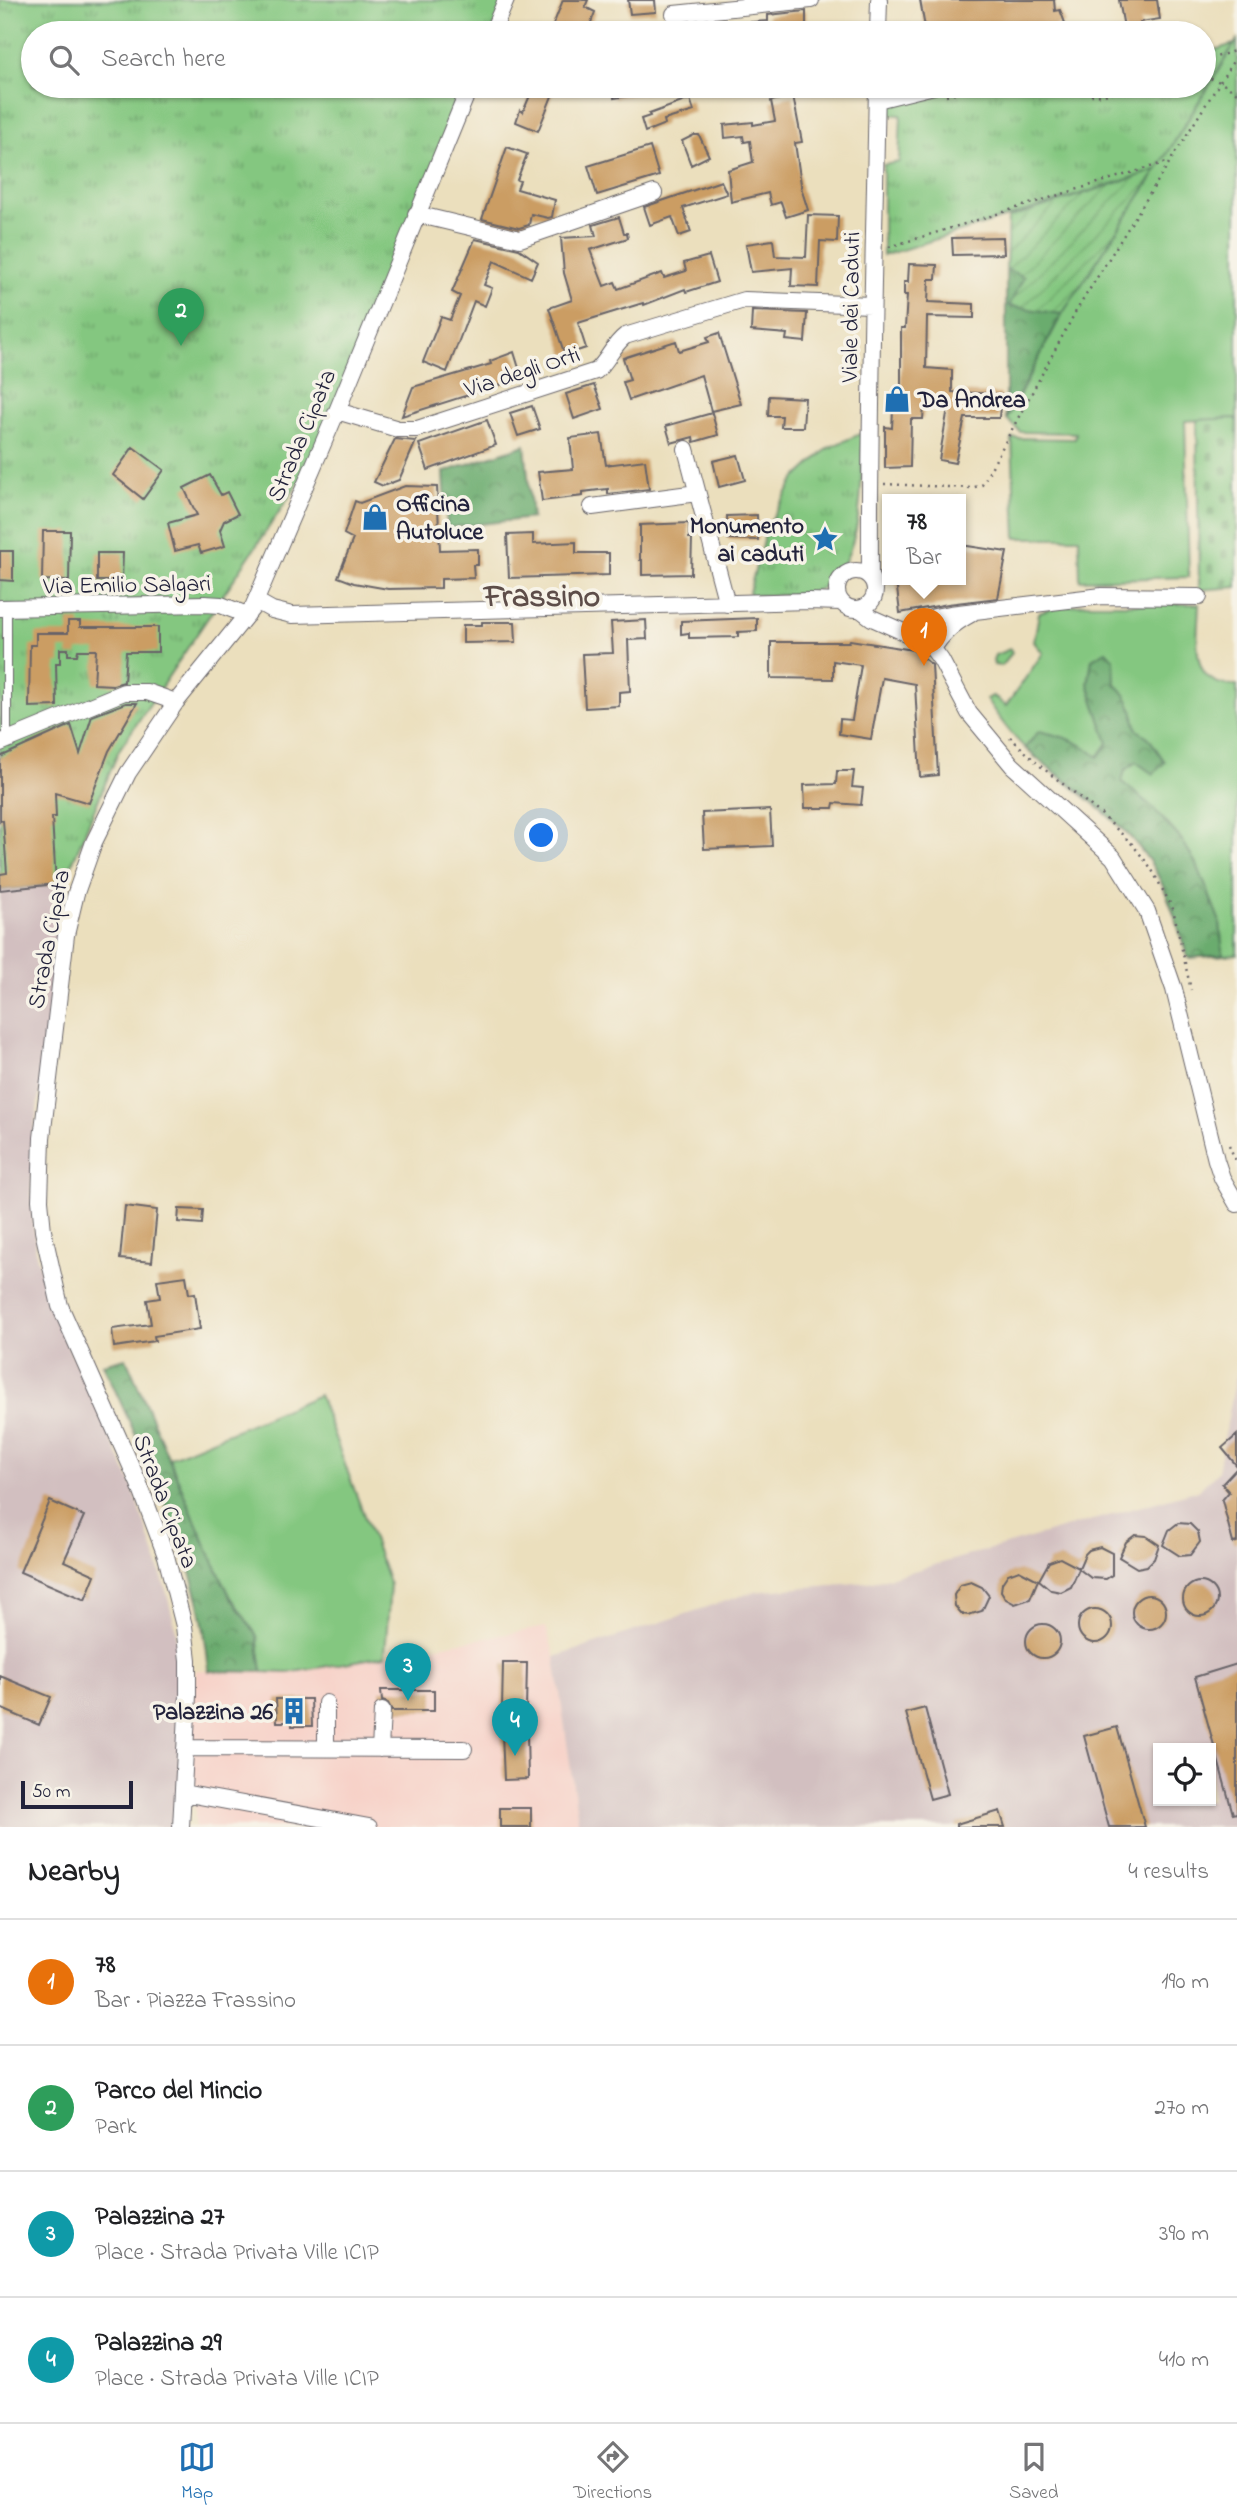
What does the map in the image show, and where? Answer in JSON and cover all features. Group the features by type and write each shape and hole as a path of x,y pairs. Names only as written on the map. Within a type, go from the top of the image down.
{"street":[{"path":"497,21 506,0"},
{"path":"674,14 811,0"},
{"path":"878,0 878,21"},
{"name":"Strada Cipata","path":"181,1827 188,1660 184,1626 174,1585 139,1484 60,1306 47,1256 40,1189 42,1138 66,935 76,893 112,801 146,744 176,702 256,601 465,98"},
{"name":"Viale dei Caduti","path":"870,577 877,98"},
{"path":"416,214 520,239 654,193"},
{"name":"Via degli Orti","path":"337,411 398,429 417,429 596,371 603,365 614,346 625,337 736,302 872,304"},
{"path":"686,449 727,604"},
{"path":"592,506 697,493"},
{"name":"Viale dei Caduti","path":"841,579 858,555 869,528"},
{"path":"809,601 841,579 860,571 870,577 875,587 874,597 860,609"},
{"path":"841,579 837,595 841,602 848,607 860,609 872,618 933,649 942,660 970,713 1012,765 1113,857 1147,911 1174,989 1216,1160 1222,1178 1237,1204"},
{"path":"908,634 934,617 1102,596 1199,597"},
{"path":"874,597 889,625"},
{"path":"256,601 272,610 292,615 841,602"},
{"name":"Via Emilio Salgari","path":"3,608 205,604 220,605 247,615"},
{"path":"933,649 940,637 957,621 976,612"},
{"path":"3,741 124,692 147,692 176,702"},
{"path":"326,1703 326,1748"},
{"path":"380,1749 382,1711"},
{"path":"185,1748 464,1749"},
{"path":"183,1793 369,1827"}],"lane":[{"name":"Via Emilio Salgari","path":"3,608 3,741"}],"path":[{"path":"1216,57 1237,50"},
{"path":"1216,88 1237,55"},
{"path":"1216,80 1237,93"},
{"path":"870,483 971,488 982,485 1076,311 1210,98"},
{"path":"873,254 1171,160"}],"shaded area":[{"path":"70,882 33,1137 31,1196 36,1254 57,1323 132,1485 166,1590 176,1631 179,1662 181,1827 0,1827 0,890"},
{"path":"1237,1371 1237,1827 579,1827 555,1657 753,1592 878,1581 1199,1490 1218,1471"},
{"path":"546,1627 555,1657 579,1827 195,1827 195,1796 183,1793 196,1670 288,1673"}],"green space":[{"path":"0,0 507,0 498,21 21,21 21,98 466,98 320,451 119,750 64,883 0,890"},
{"path":"1237,40 1237,418 1185,421 1189,577 1080,580 1079,538 1016,538 1012,438 1075,439 1076,433 1020,432 1007,419 1062,314 1201,98 1216,98 1216,74"},
{"path":"1234,44 1216,73 1216,49"},
{"path":"909,98 1201,98 1157,170 883,256 883,165 899,162 901,115 884,115 885,103"},
{"path":"1157,170 1062,314 1009,306 1024,277 1006,269 1008,218"},
{"path":"1006,269 1024,277 1010,306 1062,314 1006,419"},
{"path":"1237,418 1237,587 1199,590 1197,420"},
{"path":"862,433 858,515 848,556 838,573 818,590 789,595 751,595 749,592 767,527 795,479 828,448"},
{"path":"525,445 532,518 447,528 444,472"},
{"path":"1086,604 1199,604 1197,646 1203,670 1221,684 1237,686 1237,954 1188,958 1161,882 1148,859 1106,814 1026,749 1004,725 986,699 993,696 1006,706 1043,653 1034,642 1039,613 1058,607"},
{"path":"1010,649 1012,653 1001,666 994,665 995,655"},
{"path":"1106,651 1114,660 1115,684 1127,699 1137,730 1148,737 1165,762 1153,774 1136,762 1125,770 1122,782 1152,807 1182,840 1198,867 1220,922 1223,955 1188,958 1161,882 1148,859 1106,813 1025,748 1039,731 1071,740 1098,757 1108,743 1088,684 1092,659"},
{"path":"126,1358 206,1546 230,1596 257,1636 262,1672 209,1671 201,1611 177,1533 103,1364"},
{"path":"319,1395 390,1585 385,1656 288,1673 262,1672 257,1636 230,1596 169,1458"}],"building":[{"path":"563,0 588,0 585,7 595,12 592,21 555,21"},
{"path":"628,0 655,0 656,12 630,14"},
{"path":"920,0 1054,0 1055,11 1060,10 1064,21 924,21"},
{"path":"1119,0 1157,0 1160,19 1123,21"},
{"path":"806,11 806,21 768,21 768,15"},
{"path":"529,98 551,98 538,131 516,122 520,110 523,112"},
{"path":"793,98 802,142 795,143 802,191 808,210 786,217 781,202 771,205 768,193 731,202 728,170 753,162 750,141 744,142 743,136 725,138 724,125 753,122 753,125 775,121 771,101"},
{"path":"690,99 694,111 664,120 665,124 645,132 641,119"},
{"path":"699,135 709,156 691,165 682,141"},
{"path":"507,147 527,154 517,180 520,181 517,189 555,200 552,217 531,214 529,225 519,228 482,219"},
{"path":"650,147 659,176 597,195 588,166"},
{"path":"721,181 727,194 683,208 691,232 679,236 672,217 650,225 644,207"},
{"path":"808,215 838,216 837,242 820,241 818,287 791,286 792,268 751,272 746,244 773,240 775,256 806,257"},
{"path":"619,217 628,238 590,250 604,286 615,282 618,289 662,273 664,278 686,271 684,263 709,256 717,282 686,292 685,289 644,305 643,303 578,323 586,348 565,355 549,308 572,300 564,273 561,238 596,236 593,225"},
{"path":"1003,237 1004,254 953,255 952,238"},
{"path":"475,239 519,249 538,262 531,278 494,261 484,285 492,288 485,306 474,301 447,372 423,362 441,317 450,320 460,296 452,292"},
{"path":"909,264 937,265 936,279 929,279 928,302 974,304 974,318 927,317 926,368 952,370 952,392 1001,394 999,418 965,418 955,463 939,460 948,408 924,407 923,419 911,419 910,467 885,468 885,427 892,428 894,392 901,392 901,328 905,328 907,295 904,295 904,282 908,282"},
{"path":"752,311 807,313 805,342 786,340 787,334 751,331"},
{"path":"719,333 741,404 711,411 701,375 629,400 623,382 630,380 623,358 676,341 679,351 709,342 707,337"},
{"path":"514,352 522,378 402,416 413,387 491,364 490,361"},
{"path":"594,385 603,409 574,419 566,394"},
{"path":"769,396 805,398 803,427 781,427 782,416 768,416"},
{"path":"532,406 540,429 518,436 510,413"},
{"path":"712,413 718,435 694,442 693,437 671,443 666,426"},
{"path":"487,420 496,445 428,470 419,444"},
{"path":"601,434 606,465 645,460 649,489 608,494 608,489 583,492 583,496 542,501 538,472 573,469 570,438"},
{"path":"395,439 416,441 399,480 383,486 374,482"},
{"path":"133,447 164,470 143,499 113,475"},
{"path":"738,455 745,480 719,487 713,461"},
{"path":"210,475 221,495 227,492 238,514 224,521 220,530 225,546 201,553 198,545 175,551 168,523 197,515 184,488"},
{"path":"405,486 437,487 440,550 478,549 478,565 473,565 474,578 441,579 441,588 388,589 354,583 338,577 353,539 344,534 355,501 360,503"},
{"path":"757,515 758,540 728,539 727,516"},
{"path":"689,523 689,538 692,538 691,574 642,575 640,525"},
{"path":"43,531 70,531 69,581 42,580"},
{"path":"533,534 533,544 576,542 576,553 609,553 609,575 509,578 507,535"},
{"path":"966,546 1007,552 998,598 900,613 897,585 966,585"},
{"path":"0,551 13,551 13,581 0,580"},
{"path":"97,553 123,553 122,581 97,581"},
{"path":"757,618 757,631 738,632 738,637 689,638 689,633 681,634 681,621"},
{"path":"646,620 647,639 628,640 630,691 619,692 619,706 585,708 582,654 613,653 611,622"},
{"path":"68,621 80,621 80,627 158,627 158,652 126,652 124,682 113,685 94,684 96,650 78,650 77,655 68,655 68,649 60,649 60,663 56,663 57,706 29,707 30,645 36,645 36,633 68,633"},
{"path":"482,622 515,622 516,642 463,643 463,625 482,625"},
{"path":"850,640 913,650 932,665 938,775 920,777 915,684 882,678 871,739 839,734 840,719 852,720 861,665 833,661 833,679 771,678 771,642"},
{"path":"126,703 137,703 109,751 89,803 55,793 56,817 52,817 56,884 0,890 0,874 7,873 3,820 0,821 0,757 71,725 80,754 92,716"},
{"path":"837,771 854,771 852,787 863,788 861,805 834,803 833,808 805,808 804,785 836,784"},
{"path":"770,810 772,846 704,849 702,813"},
{"path":"125,1206 157,1210 152,1262 120,1259"},
{"path":"179,1209 203,1210 202,1224 178,1222"},
{"path":"186,1276 189,1294 195,1293 200,1329 154,1336 155,1341 114,1347 112,1329 151,1324 147,1300 160,1298 157,1280"},
{"path":"1237,1435 1237,1466 1222,1448"},
{"path":"1237,1468 1237,1542 1233,1543 1222,1500 1229,1492 1222,1484"},
{"path":"50,1501 84,1516 64,1561 95,1575 85,1600 20,1572"},
{"path":"1178,1523 1190,1524 1198,1532 1200,1542 1190,1555 1180,1556 1163,1545 1169,1530"},
{"path":"1135,1535 1146,1536 1159,1545 1154,1559 1147,1566 1137,1568 1119,1557 1126,1542"},
{"path":"1100,1547 1112,1553 1112,1575 1106,1579 1091,1578 1079,1569 1071,1587 1061,1592 1051,1590 1039,1580 1049,1562 1060,1558 1079,1568 1089,1550"},
{"path":"1019,1570 1038,1580 1030,1599 1015,1604 1006,1599 1001,1591 1002,1583 1008,1574"},
{"path":"971,1582 982,1587 989,1596 982,1611 962,1614 955,1606 954,1595 960,1585"},
{"path":"1200,1582 1212,1587 1217,1599 1212,1611 1200,1616 1188,1611 1183,1599 1188,1587"},
{"path":"1149,1595 1161,1600 1166,1612 1161,1624 1149,1629 1137,1624 1132,1612 1137,1600"},
{"path":"1095,1609 1107,1614 1112,1626 1107,1638 1095,1643 1083,1638 1078,1626 1083,1614"},
{"path":"1043,1624 1055,1629 1060,1641 1055,1653 1043,1658 1031,1653 1026,1641 1031,1629"},
{"path":"503,1663 527,1663 526,1710 502,1709"},
{"path":"1237,1664 1237,1813 1233,1814 1216,1753 1216,1743 1213,1743 1195,1677"},
{"path":"0,1676 51,1697 39,1725 0,1708"},
{"path":"381,1690 434,1690 434,1711 392,1711 388,1703 382,1701"},
{"name":"Palazzina 26","path":"276,1699 311,1699 312,1726 292,1726 292,1722 277,1722"},
{"path":"925,1708 948,1794 930,1799 906,1713"},
{"path":"1117,1727 1145,1827 1109,1827 1084,1736"},
{"path":"527,1732 528,1779 504,1780 502,1733"},
{"path":"500,1808 531,1808 531,1827 500,1827"},
{"path":"1000,1811 1005,1827 956,1827 956,1824"}],"place":[{"name":"Parco del Mincio","path":"181,346"},
{"name":"Da Andrea","path":"897,399"},
{"name":"Officina Autoluce","path":"375,517"},
{"name":"Monumento ai caduti","path":"825,539"},
{"name":"78","path":"924,666"},
{"name":"Palazzina 27","path":"408,1701"},
{"name":"Palazzina 26","path":"294,1711"},
{"name":"Palazzina 29","path":"515,1756"}],"district":[{"name":"Frassino","path":"542,595"}]}
